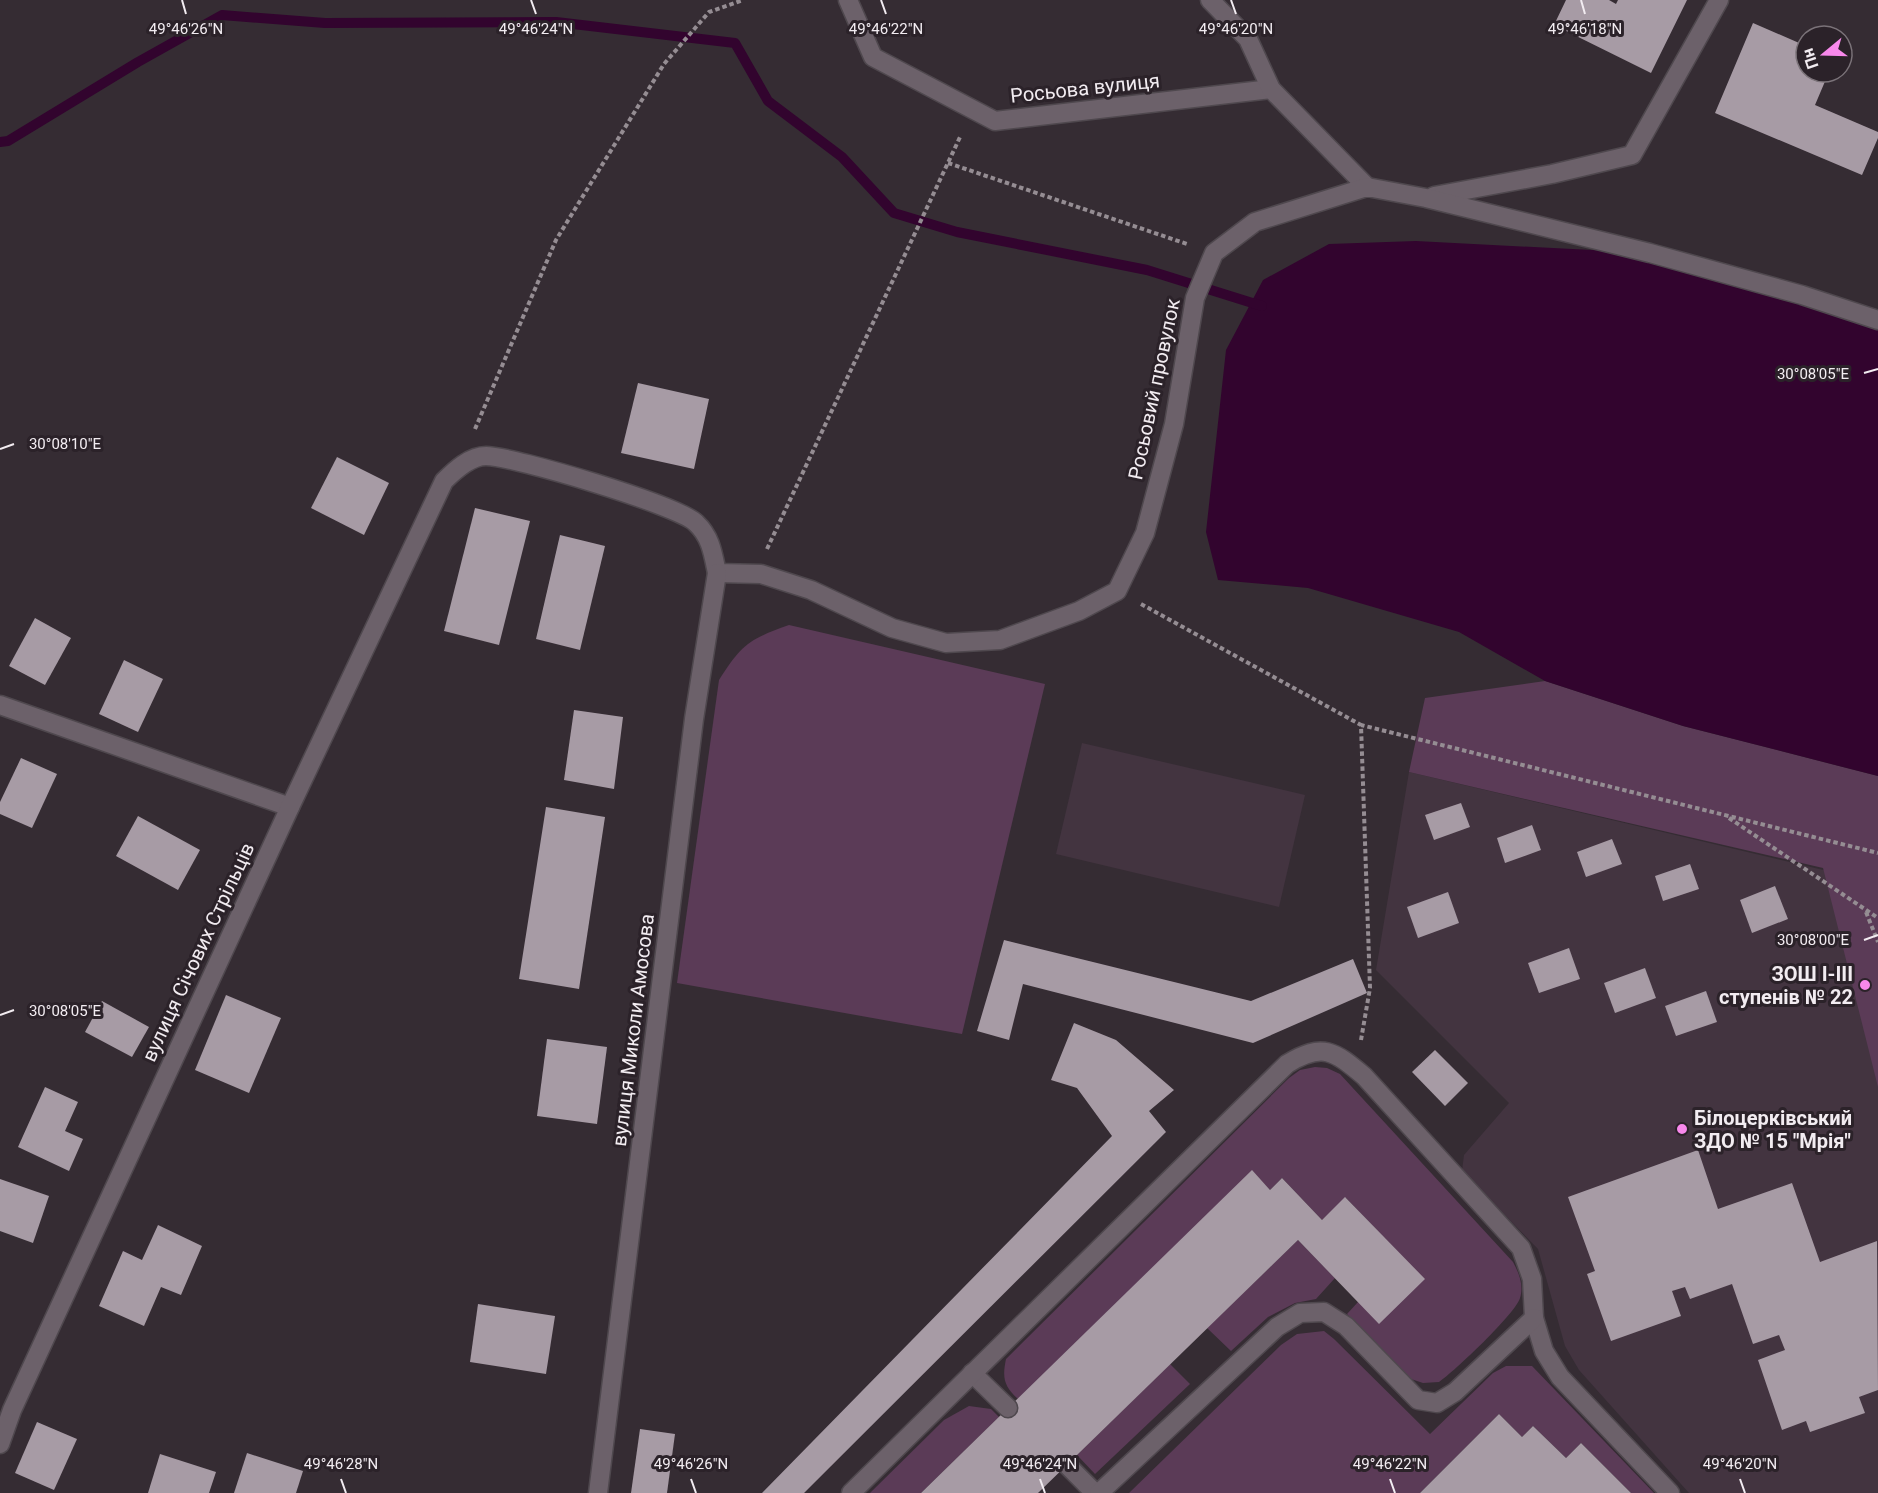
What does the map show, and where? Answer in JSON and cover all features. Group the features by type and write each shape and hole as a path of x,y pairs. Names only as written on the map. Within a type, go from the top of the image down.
{"street":[{"name":"Росьова вулиця","path":"848,0 873,57 995,121 1271,89"},
{"path":"1210,0 1248,39 1271,89 1367,187 1426,198 1650,253 1802,295 1878,320"},
{"path":"1426,198 1552,174 1632,155 1719,0"},
{"name":"Росьовий провулок","path":"1117,591 1145,533 1174,424 1194,298 1211,258 1255,222 1367,187"},
{"path":"459,466 484,456 526,462 664,507 695,521 710,542 717,573 755,574 811,590 892,628 946,643 1000,640 1079,611 1117,591"},
{"name":"вулиця Січових Стрільців","path":"0,1444 12,1410 290,807 444,481 459,466"},
{"name":"вулиця Миколи Амосова","path":"598,1493 694,719 717,573"},
{"path":"0,705 290,807"},
{"path":"851,1493 1287,1064 1300,1056 1321,1050 1334,1052 1357,1070 1521,1248 1532,1279 1534,1318 1544,1351 1560,1377 1670,1493"},
{"path":"1067,1465 1097,1493 1277,1327 1300,1313 1324,1312 1346,1326 1418,1400 1437,1403 1455,1392 1534,1318"},
{"path":"972,1373 1008,1408"}],"path":[{"path":"459,466 556,240 668,58 709,12 742,0"},
{"path":"755,574 973,110"},
{"path":"948,162 1211,258"},
{"path":"1117,591 1361,725 1878,853"},
{"path":"1357,1070 1370,988 1361,725"},
{"path":"1727,816 1878,918"},
{"path":"1866,912 1878,942"}],"shaded area":[{"path":"1416,241 1650,253 1878,323 1878,776 1683,726 1545,681 1459,632 1308,588 1218,580 1206,532 1226,350 1263,280 1329,244"},
{"path":"789,625 1045,684 962,1034 677,983 719,680 747,645 755,639"},
{"path":"1545,681 1683,726 1878,776 1878,1087 1823,868 1409,772 1425,698"},
{"path":"1082,743 1305,795 1279,907 1056,854"},
{"name":"Білоцерківський ЗДО № 15 \"Мрія\"","path":"1409,772 1878,883 1878,1493 1689,1493 1579,1370 1565,1346 1538,1249 1462,1171 1464,1155 1509,1103 1376,970"},
{"path":"1315,1067 1327,1068 1340,1074 1513,1262 1520,1279 1520,1298 1497,1329 1439,1382 1423,1383 1411,1379 1347,1314 1358,1302 1424,1279 1346,1198 1322,1220 1282,1178 1270,1190 1252,1171 1018,1399 1005,1381 1006,1359 1289,1078 1300,1070"},
{"path":"1298,1240 1335,1278 1316,1299 1295,1303 1268,1317 1231,1351 1207,1328"},
{"path":"1324,1331 1430,1434 1493,1373 1506,1366 1532,1366 1654,1493 1631,1493 1581,1443 1566,1458 1533,1426 1522,1437 1499,1414 1420,1493 1129,1493 1281,1345 1297,1334"},
{"path":"1170,1364 1190,1384 1095,1474 1077,1455"},
{"path":"969,1406 991,1409 999,1417 921,1493 870,1493 944,1420"}],"building":[{"path":"1566,0 1609,0 1616,4 1618,0 1687,0 1651,73 1554,25"},
{"path":"1753,23 1794,41 1794,84 1824,84 1815,105 1878,132 1878,138 1862,175 1715,113"},
{"path":"638,383 709,399 694,469 621,453"},
{"path":"337,457 389,483 364,535 311,508"},
{"path":"475,508 530,521 499,645 444,631"},
{"path":"560,535 605,546 580,650 536,639"},
{"path":"35,618 71,638 45,685 9,666"},
{"path":"124,660 163,679 138,732 99,714"},
{"path":"574,710 623,717 614,789 564,780"},
{"path":"21,758 57,774 32,828 0,814 0,802"},
{"path":"1461,803 1470,827 1434,840 1425,815"},
{"path":"546,807 605,817 579,989 519,979"},
{"path":"138,816 200,850 178,890 116,856"},
{"path":"1532,825 1541,850 1505,863 1497,838"},
{"path":"1612,839 1622,864 1586,877 1577,852"},
{"path":"1690,864 1699,889 1663,901 1655,876"},
{"path":"1775,886 1788,919 1752,933 1740,900"},
{"path":"1448,892 1459,923 1418,938 1407,907"},
{"path":"1004,940 1251,1001 1353,959 1367,993 1253,1043 1023,984 1009,1040 977,1031"},
{"path":"1569,948 1580,979 1539,993 1528,963"},
{"path":"1645,968 1656,998 1615,1013 1604,983"},
{"path":"1706,991 1717,1022 1676,1036 1665,1006"},
{"path":"226,995 281,1018 249,1093 195,1070"},
{"path":"102,1001 149,1027 132,1057 85,1032"},
{"path":"1074,1023 1116,1040 1174,1090 1149,1111 1166,1132 804,1493 762,1493 1112,1136 1077,1088 1051,1080"},
{"path":"547,1039 607,1047 597,1124 537,1116"},
{"path":"1435,1050 1468,1083 1445,1106 1412,1072"},
{"path":"45,1087 78,1102 65,1131 83,1139 69,1171 18,1147"},
{"path":"1698,1150 1718,1209 1792,1183 1820,1262 1877,1241 1878,1390 1859,1397 1865,1413 1810,1432 1806,1421 1782,1430 1758,1360 1785,1350 1779,1335 1753,1344 1732,1284 1690,1299 1685,1287 1672,1291 1681,1316 1611,1341 1587,1274 1595,1271 1568,1197"},
{"path":"1252,1170 1270,1190 1282,1178 1322,1220 1345,1197 1425,1279 1379,1324 1298,1240 1038,1493 921,1493"},
{"path":"0,1179 49,1196 33,1243 0,1231"},
{"path":"158,1225 202,1246 181,1295 161,1287 144,1326 99,1306 123,1251 142,1260"},
{"path":"478,1304 555,1316 546,1374 470,1362"},
{"path":"1499,1414 1522,1437 1533,1426 1566,1458 1581,1443 1631,1493 1420,1493"},
{"path":"37,1422 77,1439 54,1490 15,1473"},
{"path":"640,1429 675,1434 667,1493 631,1493"},
{"path":"247,1453 303,1471 296,1493 234,1493"},
{"path":"160,1454 216,1472 209,1493 148,1493"}],"waterway":[{"path":"0,142 8,141 138,62 222,15 325,23 556,22 735,43 768,101 842,157 894,213 957,232 1147,270 1262,306"}],"place":[{"name":"ЗОШ І-ІІІ ступенів № 22","path":"1865,985"},
{"name":"Білоцерківський ЗДО № 15 \"Мрія\"","path":"1682,1129"}]}
